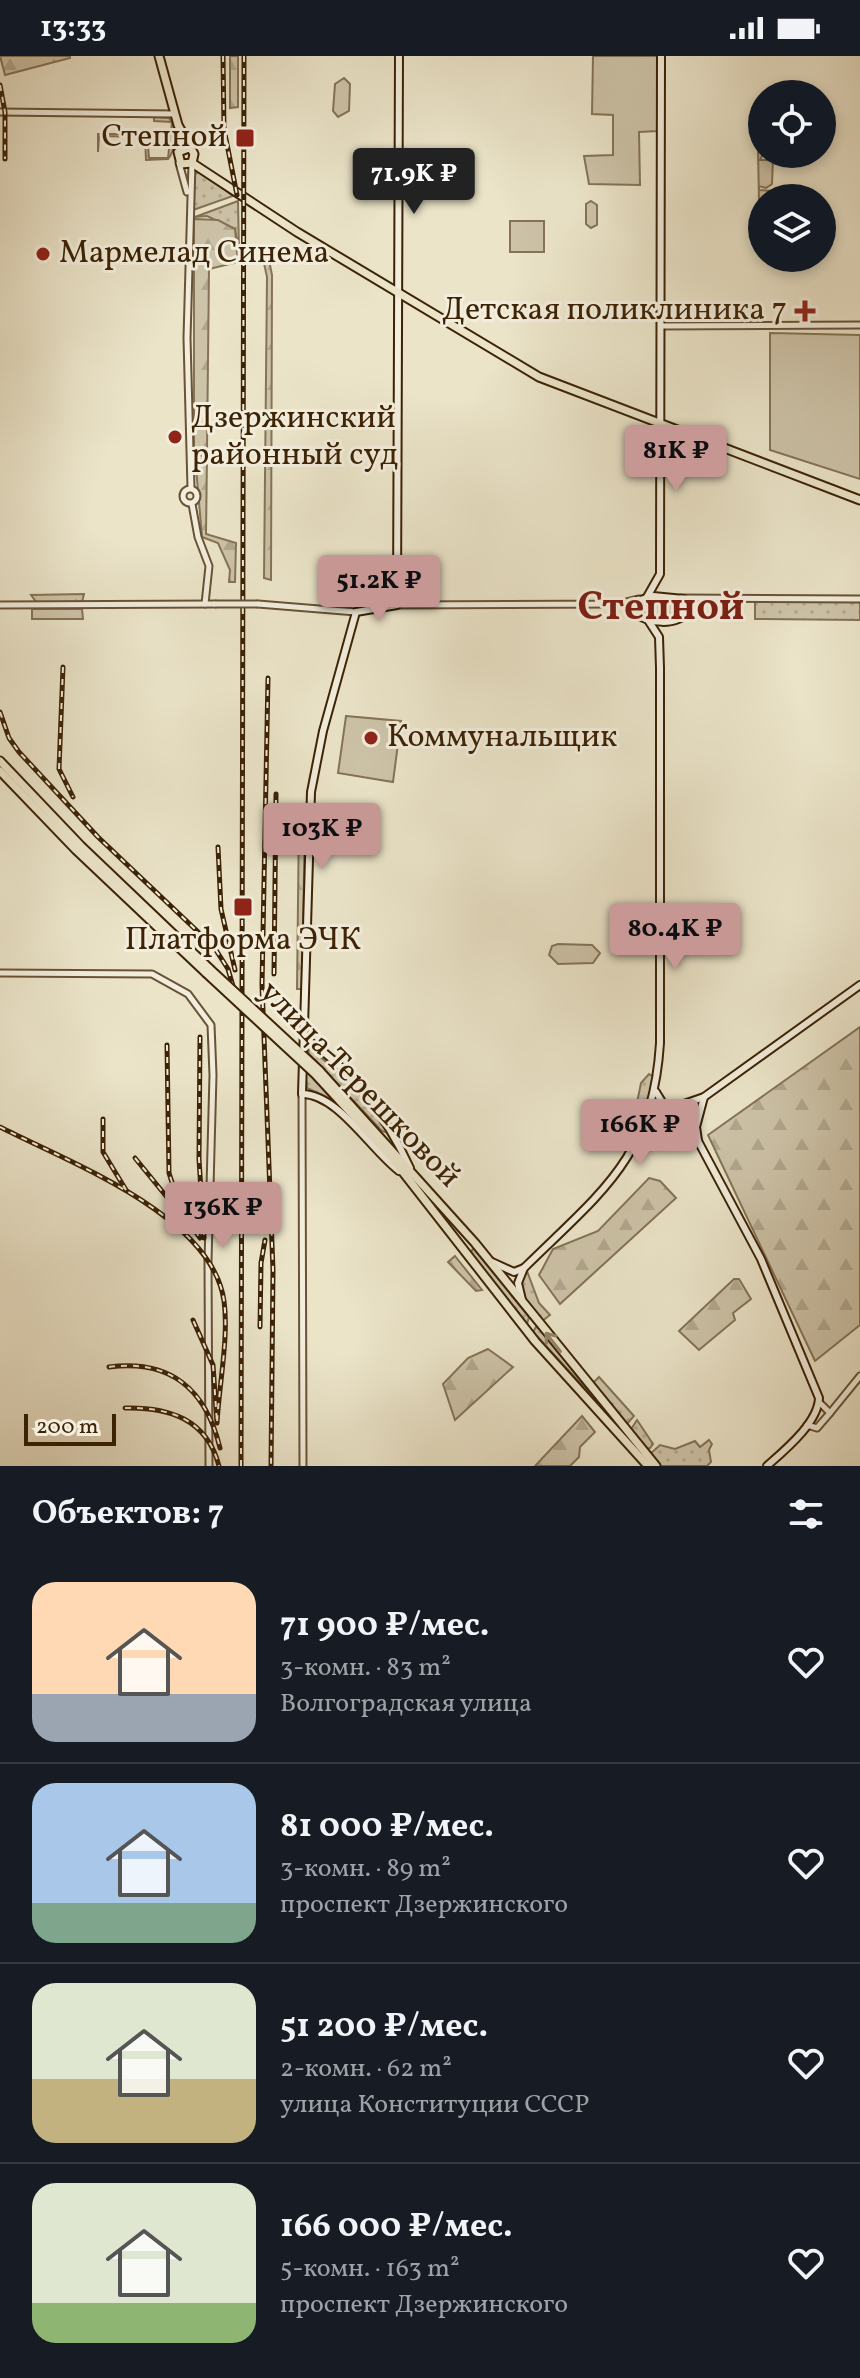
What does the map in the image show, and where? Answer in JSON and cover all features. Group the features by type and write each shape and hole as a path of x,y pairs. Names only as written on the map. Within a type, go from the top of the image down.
{"main road":[{"path":"159,56 176,114 179,163 192,155"},
{"path":"392,1130 389,1135 375,1140 327,1099 302,1094 306,1039 307,883 313,781 356,612 397,605 399,56"},
{"path":"523,1303 518,1283 524,1268 612,1178 638,1141 656,1091 660,1043 660,644 662,634 673,621 688,613 688,602 665,587 660,574 661,56"},
{"path":"178,125 202,168 399,294 539,377 860,500"},
{"path":"177,153 183,148 192,155"},
{"path":"660,574 643,598 633,605 633,612 648,620 673,621"},
{"path":"643,598 676,597"},
{"path":"648,620 660,644"},
{"name":"улица Терешковой","path":"0,761 51,819"},
{"name":"улица Терешковой","path":"0,771 317,1072 375,1140 409,1172 526,1329 648,1466"},
{"path":"653,1105 670,1111 704,1097 860,985"},
{"path":"306,1039 351,1077 392,1130 409,1172"},
{"path":"656,1091 670,1111 672,1122 681,1131"},
{"path":"704,1097 696,1127 698,1141 761,1259 816,1385 819,1402 806,1425 767,1466"},
{"path":"689,1105 699,1113"},
{"path":"649,1115 698,1141"},
{"path":"681,1131 696,1127"},
{"name":"улица Терешковой","path":"415,1180 489,1259 656,1466"},
{"path":"465,1251 475,1243"},
{"path":"489,1259 514,1272 524,1268"},
{"path":"526,1329 535,1319"}],"street":[{"path":"0,112 176,114"},
{"path":"192,155 188,197 191,488 184,498 192,504 197,533 209,566 205,604"},
{"path":"179,163 188,197"},
{"path":"662,326 860,325"},
{"path":"676,597 860,599"},
{"path":"397,605 618,604 643,598"},
{"path":"688,613 706,598"},
{"path":"0,605 258,604 356,612"},
{"path":"618,604 633,612"},
{"path":"0,973 152,974 172,983 196,1003 213,1034 209,1466"},
{"path":"302,1094 303,1466"},
{"path":"806,1425 817,1428 860,1376"},
{"path":"819,1402 830,1413"}],"green space":[{"path":"0,56 70,56 70,58 5,75"},
{"path":"230,56 238,56 238,107 230,108"},
{"path":"593,56 657,56 658,131 639,132 640,185 589,184 584,156 613,155 613,115 592,114"},
{"path":"344,78 350,84 349,111 338,117 333,111 335,84"},
{"path":"154,117 169,118 172,122 154,121"},
{"path":"172,123 174,144 168,159 146,160 145,137 99,136 98,152 98,134 147,134 149,158 168,158"},
{"path":"758,168 773,168 772,184 759,184"},
{"path":"198,172 233,196 193,210 194,175"},
{"path":"238,201 239,251 235,229 207,216 195,217"},
{"path":"591,201 597,205 597,225 591,228 586,224 586,204"},
{"path":"194,219 218,220 235,229 238,262 209,269 207,450 194,452"},
{"path":"510,221 544,221 544,252 510,252"},
{"path":"262,254 268,255 272,275 271,580 264,578 267,277"},
{"path":"770,333 860,335 860,479 770,450"},
{"path":"207,455 206,534 236,543 235,582 229,582 230,570 218,543 202,537 195,456"},
{"path":"84,594 82,602 37,603 31,595"},
{"path":"658,599 684,604 687,612 664,618 637,610 644,601"},
{"path":"755,601 860,601 860,620 755,619"},
{"path":"32,609 82,609 83,619 32,619"},
{"name":"Коммунальщик","path":"346,716 401,721 393,782 338,773"},
{"path":"299,815 305,816 302,989 297,989"},
{"path":"592,945 600,953 593,963 558,964 549,955 552,946"},
{"path":"860,1027 860,1325 815,1361 708,1135"},
{"path":"309,1048 356,1086 389,1130 388,1133 382,1131 308,1053"},
{"path":"305,1069 344,1106 367,1138 333,1100 307,1088"},
{"path":"649,1074 654,1077 647,1112 628,1147 641,1083"},
{"path":"685,1107 693,1110 696,1118 693,1126 685,1129 677,1126 674,1118 677,1110"},
{"path":"649,1178 660,1181 676,1198 560,1304 539,1275 553,1249 598,1231"},
{"path":"473,1248 529,1317 527,1324 471,1253"},
{"path":"455,1256 482,1290 476,1291 448,1262"},
{"path":"527,1271 539,1303 550,1315 541,1322 523,1296 521,1278"},
{"path":"734,1279 739,1279 751,1299 733,1313 735,1320 699,1350 679,1331"},
{"path":"536,1327 539,1328 596,1400 533,1332"},
{"path":"488,1349 513,1367 455,1420 443,1384 468,1358"},
{"path":"599,1377 634,1416 626,1425 591,1385"},
{"path":"582,1416 595,1432 580,1447 579,1457 570,1466 535,1466"},
{"path":"637,1420 653,1444 650,1448 645,1449 630,1431"},
{"path":"709,1440 712,1444 709,1450 711,1462 707,1466 661,1466 650,1454 660,1445 675,1449 695,1441 700,1447"}],"railway":[{"path":"223,56 224,129 237,195"},
{"path":"241,1466 244,56"},
{"path":"0,85 5,112 5,159"},
{"path":"63,667 59,769 73,797"},
{"path":"268,678 262,985 273,1270 271,1466"},
{"path":"0,712 9,738 19,752 98,837 214,947 228,969 235,993"},
{"path":"274,974 276,794"},
{"path":"218,847 221,909 235,970"},
{"path":"200,1037 199,1159 204,1238"},
{"path":"167,1045 169,1173 181,1210 200,1238"},
{"path":"103,1119 103,1152 126,1190"},
{"path":"0,1127 133,1195 166,1217 194,1242 214,1270 224,1301 225,1345 217,1423 213,1365 193,1320"},
{"path":"135,1158 175,1207"},
{"path":"260,1327 261,1263 265,1240"},
{"path":"109,1367 150,1368 182,1382 205,1409 220,1448"},
{"path":"125,1408 157,1410 184,1419 205,1437 219,1466"}],"place":[{"name":"Степной","path":"245,138"},
{"name":"Мармелад Синема","path":"43,254"},
{"name":"Детская поликлиника 7","path":"805,311"},
{"name":"Дзержинский районный суд","path":"175,437"},
{"name":"Коммунальщик","path":"371,738"},
{"name":"Платформа ЭЧК","path":"243,907"}],"district":[{"name":"Степной","path":"661,609"}]}
